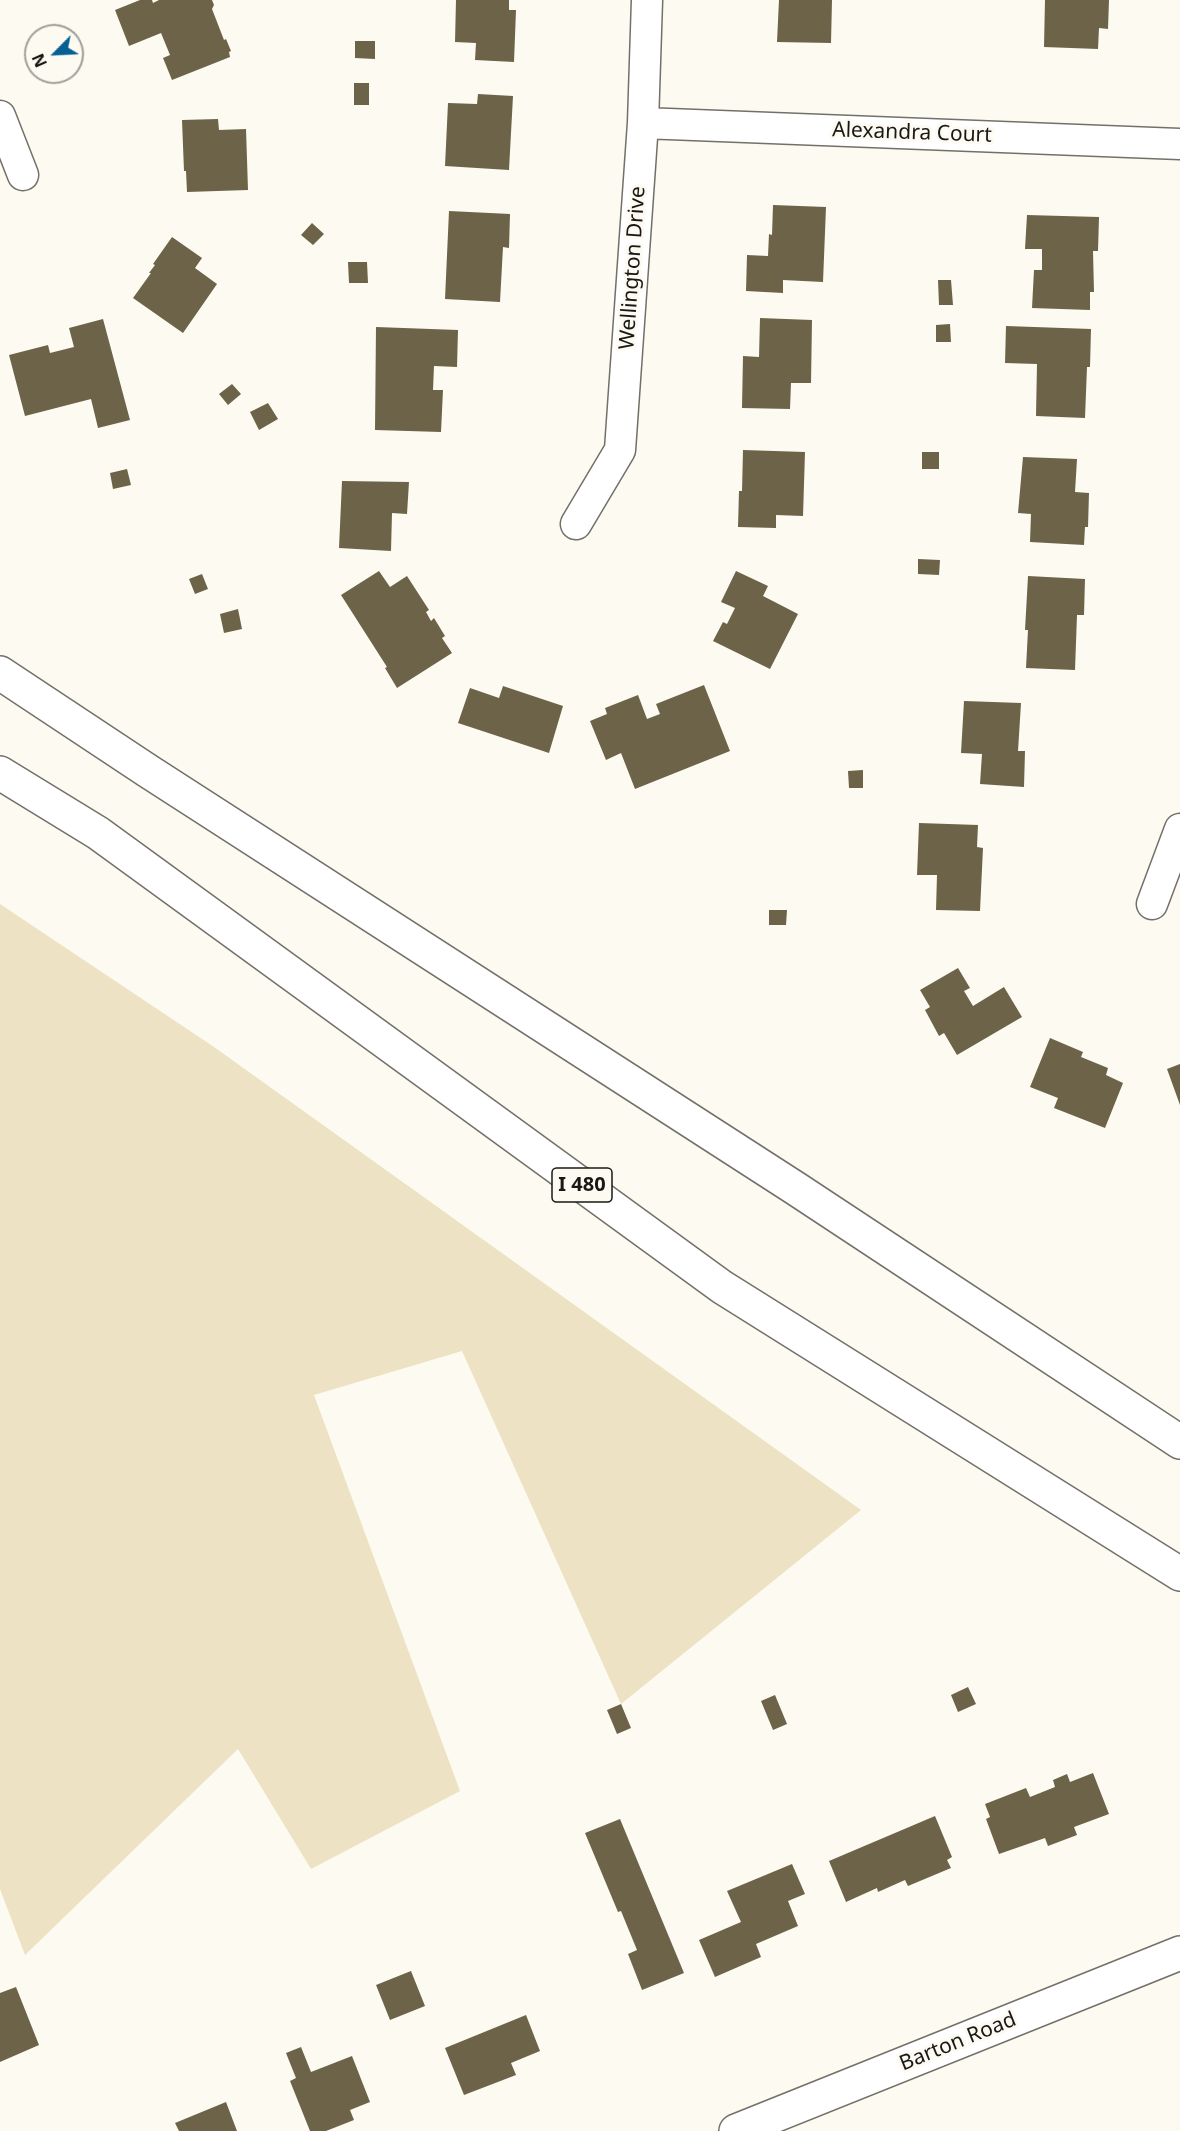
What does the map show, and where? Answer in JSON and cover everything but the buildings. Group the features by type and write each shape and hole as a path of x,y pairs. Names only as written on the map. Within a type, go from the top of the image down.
{"main road":[{"path":"0,673 795,1188 1180,1442"},
{"name":"I 480","path":"0,773 98,833 722,1287 1180,1574"},
{"name":"Barton Road","path":"736,2131 1180,1953"}],"street":[{"name":"Wellington Drive","path":"576,524 620,450 643,123 647,0"},
{"path":"0,116 23,176"},
{"name":"Alexandra Court","path":"643,123 1180,144"},
{"path":"1152,904 1180,830"}],"shaded area":[{"path":"0,904 214,1047 861,1510 621,1704 462,1351 314,1395 460,1791 311,1869 238,1749 25,1955 0,1889"}]}
